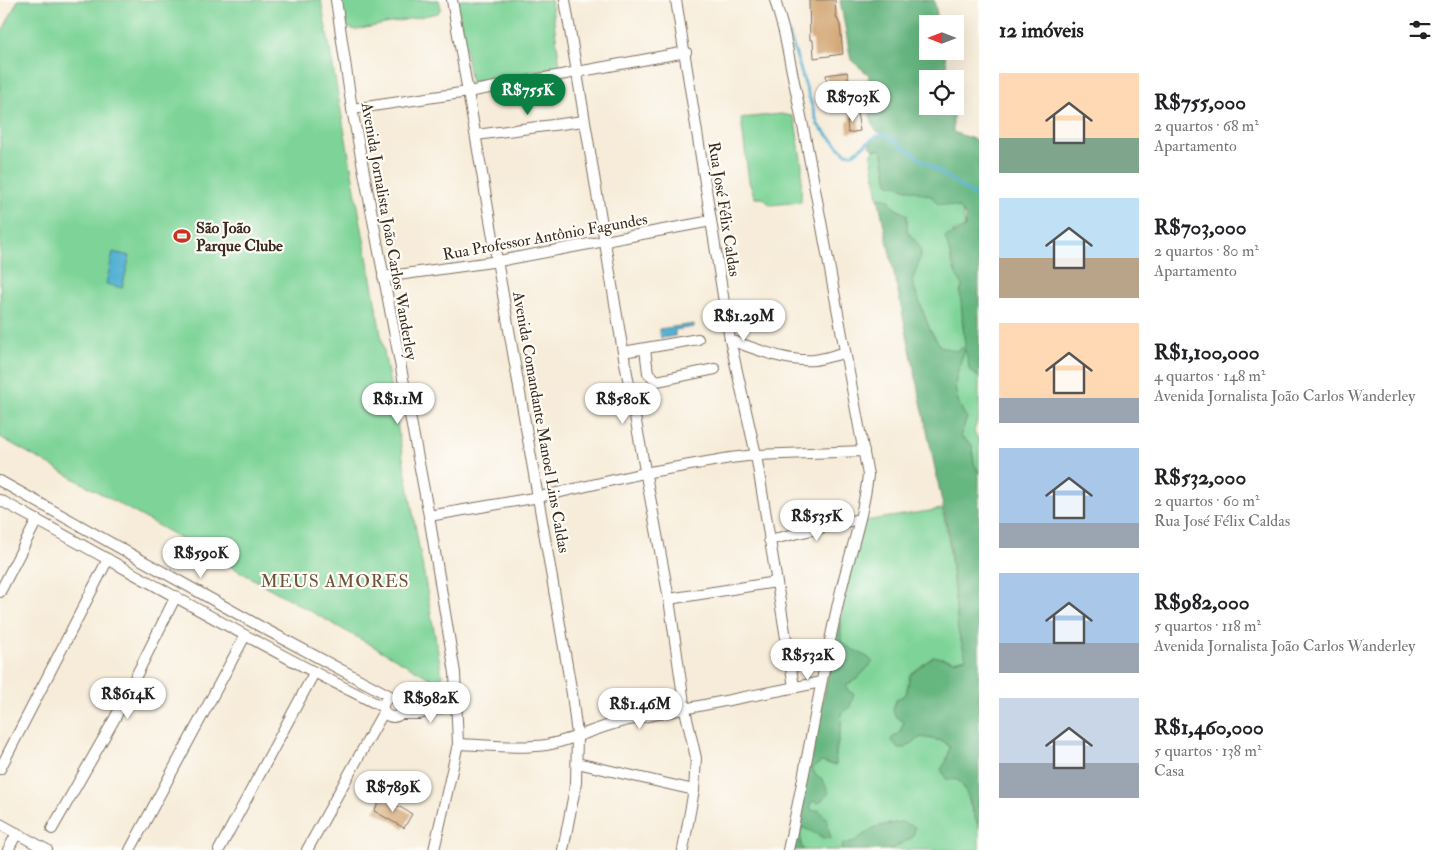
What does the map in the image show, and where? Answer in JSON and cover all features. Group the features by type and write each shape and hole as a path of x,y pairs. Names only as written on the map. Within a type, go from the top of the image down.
{"street":[{"name":"Avenida Jornalista João Carlos Wanderley","path":"336,0 352,109 429,516 455,673 458,744 434,850"},
{"name":"Avenida Comandante Manoel Lins Caldas","path":"452,0 499,261 572,694 577,734 576,783 563,850"},
{"path":"565,0 623,352 644,473 669,599 685,710 696,758 694,790 683,850"},
{"name":"Rua José Félix Caldas","path":"676,0 686,52 730,340 756,455 794,687"},
{"path":"775,0 784,32 807,146 868,475 821,682 788,850"},
{"path":"352,109 576,74 686,52"},
{"path":"476,135 584,121"},
{"name":"Rua Professor Antônio Fagundes","path":"383,277 499,261 711,221"},
{"path":"623,352 698,339"},
{"path":"730,340 774,355 801,360 826,358 844,353"},
{"path":"644,349 648,373 657,381 715,369"},
{"path":"429,516 539,497 644,473 756,455 864,451"},
{"path":"0,481 243,617 392,697 402,703 400,714"},
{"path":"0,500 176,596 256,643 383,709 393,717 400,714 420,714 457,704"},
{"path":"769,540 859,519"},
{"path":"0,592 37,520"},
{"path":"0,769 108,559 107,540"},
{"path":"108,559 123,550"},
{"path":"669,599 776,582"},
{"path":"52,829 115,718 176,596"},
{"path":"234,629 243,617"},
{"path":"256,643 263,628"},
{"path":"130,850 245,636"},
{"path":"219,850 314,674"},
{"path":"458,744 547,745 609,724 821,682"},
{"path":"307,850 386,701 392,697"},
{"path":"577,763 694,790"},
{"path":"0,824 47,850"},
{"path":"8,850 17,833"}],"green space":[{"name":"São João Parque Clube","path":"18,0 321,0 444,686 0,437 0,36"},
{"path":"340,0 439,0 441,8 438,13 356,30 349,28 342,18"},
{"path":"457,0 551,0 560,66 471,83"},
{"path":"840,0 934,0 937,15 919,15 919,60 946,60 948,70 919,70 919,115 953,115 953,132 979,141 979,377 970,371 965,349 956,376 956,392 961,408 967,418 960,436 972,445 974,463 979,474 979,827 962,785 958,780 946,779 941,769 946,762 950,747 943,741 921,737 905,748 898,748 891,739 900,732 904,722 895,716 893,710 896,700 906,694 910,675 934,656 954,661 966,658 958,631 949,535 878,197 889,199 893,207 907,215 907,231 920,247 921,255 912,282 930,330 940,346 955,351 965,347 960,292 963,285 957,276 945,237 965,228 965,215 959,208 938,204 931,196 888,183 882,150 874,150 869,145 875,137 884,134 876,131 870,114 873,104 867,90 869,75 851,60"},
{"path":"781,114 792,116 795,121 802,165 801,202 770,205 763,198 755,198 749,182 741,118"},
{"path":"874,150 882,150 888,183 931,196 948,205 956,205 962,210 965,228 954,231 951,260 955,272 963,285 960,292 963,308 962,322 970,371 979,377 979,414 974,432 979,440 979,474 974,463 972,445 960,436 966,418 960,408 955,391 955,383 965,348 955,351 940,346 930,330 912,282 921,255 920,247 907,231 907,215 893,207 889,199 878,197 871,155"},
{"path":"942,509 949,546 961,640 966,658 954,661 934,656 910,675 906,694 896,700 904,722 900,732 905,748 921,737 943,741 950,747 946,763 967,790 970,806 979,827 979,850 890,850 913,837 901,822 875,827 855,841 843,844 841,850 804,850 801,846 800,827 812,830 824,839 827,824 826,818 812,811 810,805 823,780 814,773 813,768 821,762 836,765 836,751 842,719 841,713 854,694 848,691 846,685 857,679 873,662 841,641 842,611 851,566 864,521"},
{"path":"840,617 841,641 873,662 857,679 846,685 848,691 854,694 850,707 841,713 842,719 835,758 836,765 821,762 813,768 814,773 823,780 829,793 819,803 813,801 810,805 812,811 819,810 826,818 831,839 800,827 801,846 804,850 792,850"},
{"path":"901,822 915,827 913,837 890,850 841,850 843,844 855,841 875,827"}],"water":[{"path":"113,252 130,256 122,288 106,284"},
{"path":"694,324 694,327 675,330 675,336 661,338 659,329"}],"building":[{"path":"809,0 835,0 843,54 814,58 813,40 810,40"},
{"path":"847,72 853,99 841,101 838,82 827,83 826,75"},
{"path":"857,112 860,131 848,133 847,121 850,121 849,113"},
{"path":"382,797 412,814 404,828 374,811"}],"waterway":[{"path":"789,33 818,125 845,153 853,154 875,137 885,134 979,199"}],"place":[{"name":"São João Parque Clube","path":"182,236"}],"district":[{"name":"MEUS AMORES","path":"335,581"}]}
